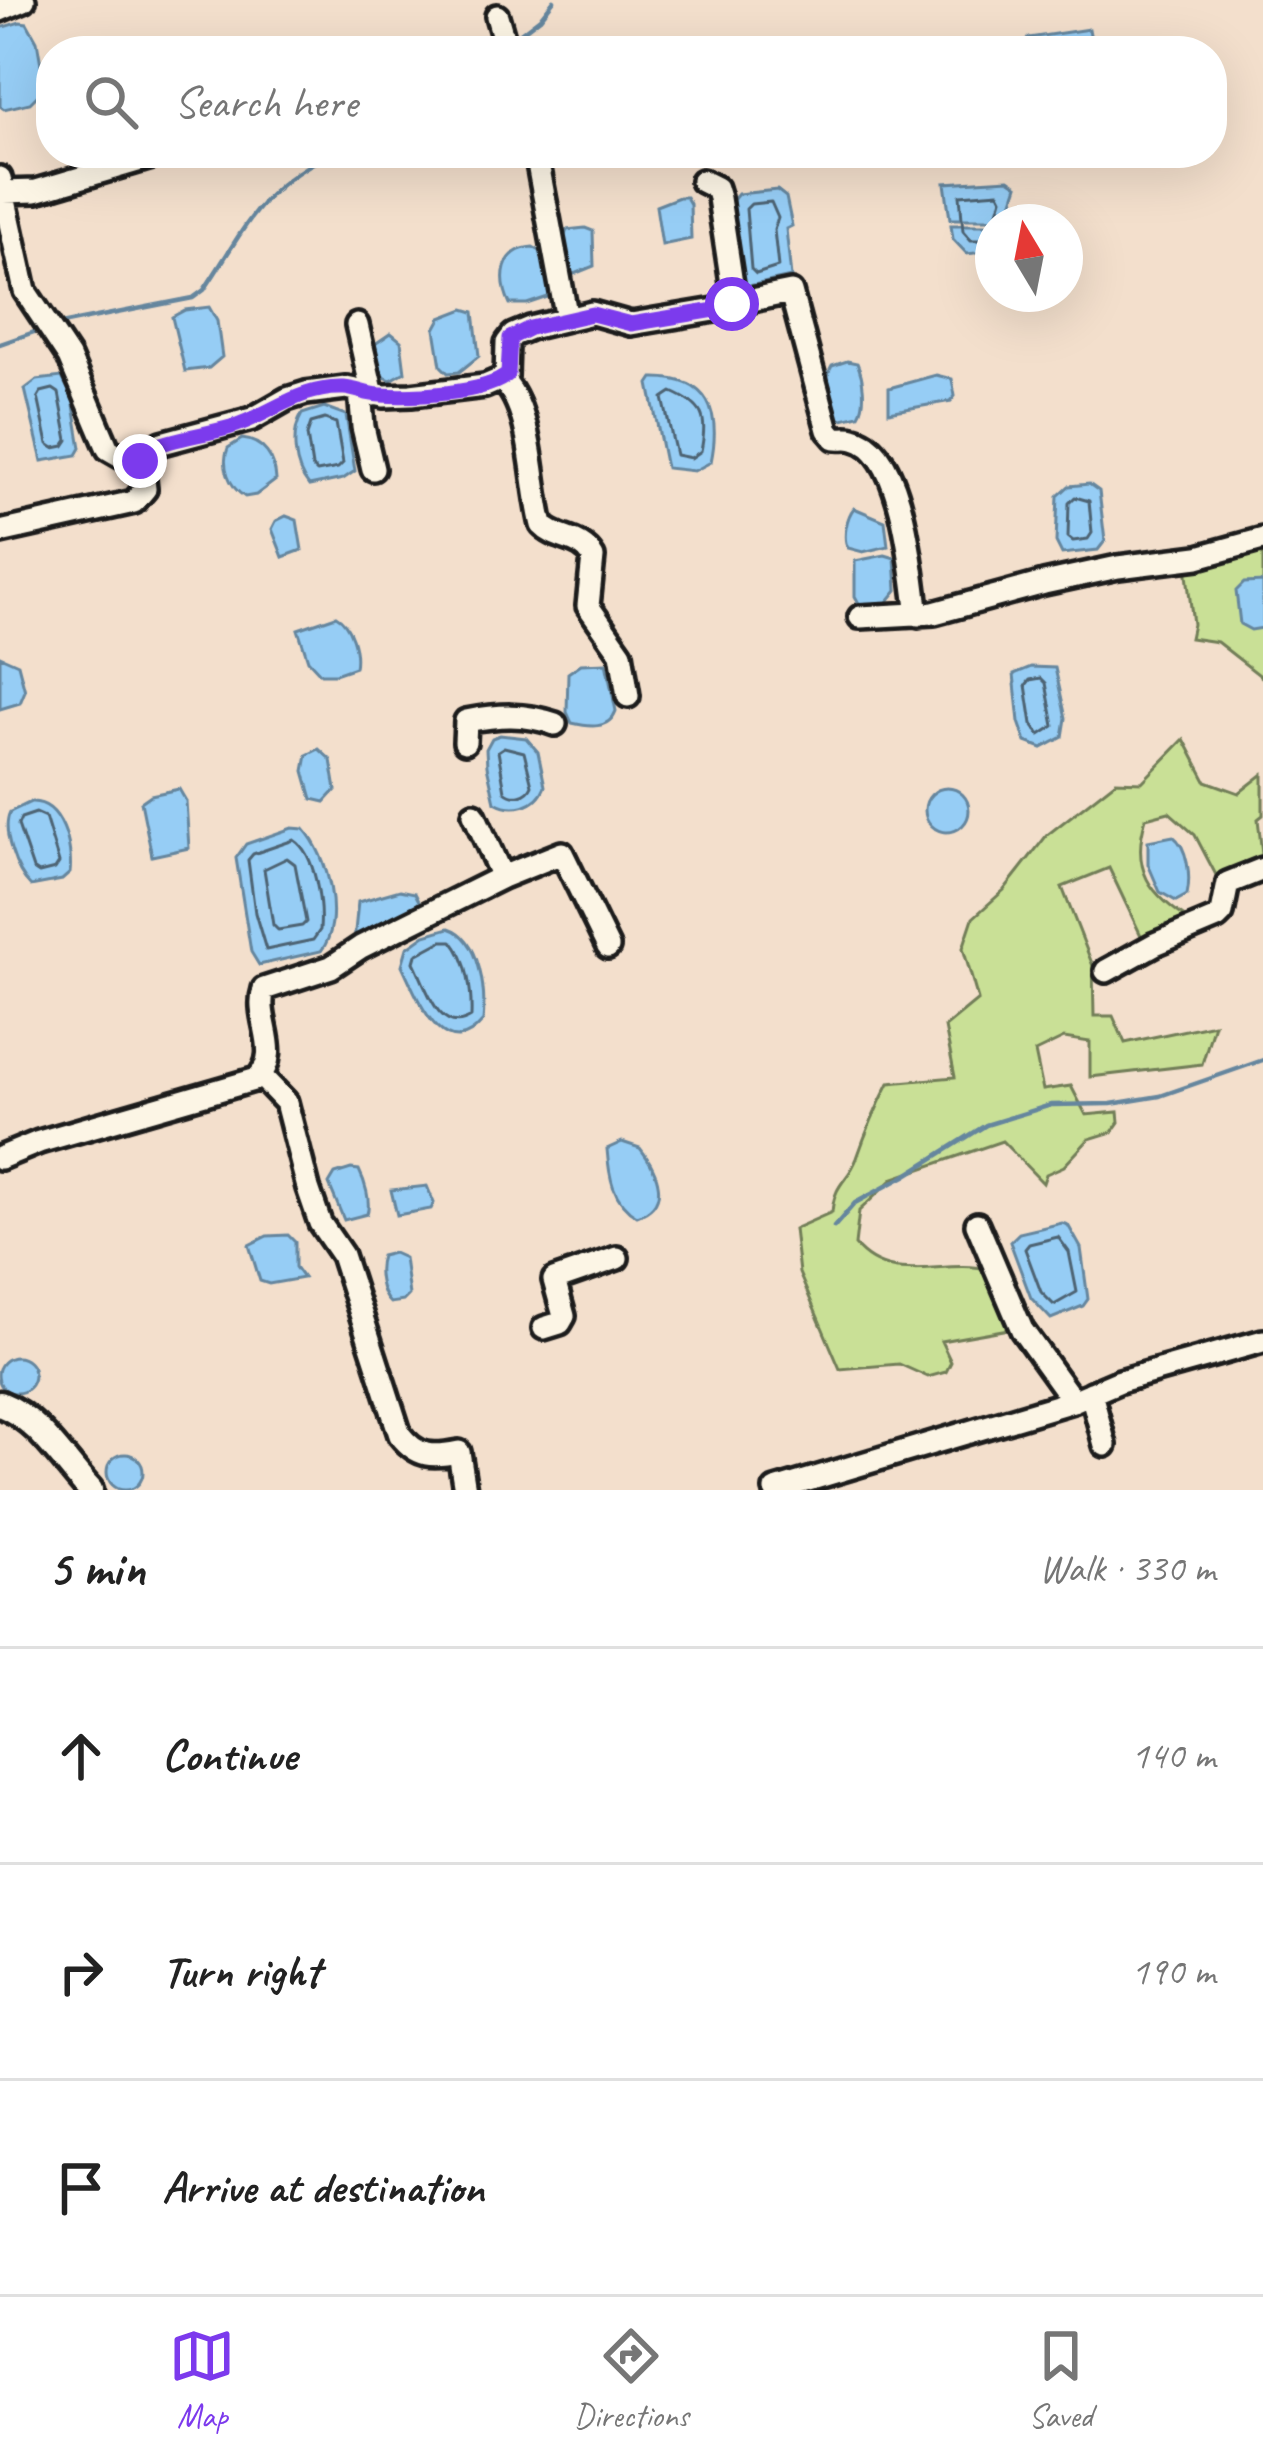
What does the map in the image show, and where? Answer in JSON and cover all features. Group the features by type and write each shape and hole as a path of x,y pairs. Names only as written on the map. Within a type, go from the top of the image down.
{"main road":[{"path":"0,1404 40,1431 90,1490"}],"street":[{"path":"0,10 24,0"},
{"path":"114,168 50,187 2,185 25,291 69,357 102,439 113,454 140,458"},
{"path":"539,168 566,319"},
{"path":"703,182 716,188 732,304"},
{"path":"0,532 134,502 145,489 141,453 162,443 229,428 306,393 333,388 367,393 463,390 502,380 508,374 510,338 530,328 598,314 640,323 791,292 828,430 835,439 867,445 894,489 908,527 918,615"},
{"path":"357,325 367,393 363,427 374,470"},
{"path":"502,380 514,391 522,413 542,525 548,532 584,545 593,557 589,606 621,653 628,696"},
{"path":"860,617 918,615 1081,575 1198,557 1263,539"},
{"path":"465,742 466,721 504,715 555,724"},
{"path":"474,814 502,877"},
{"path":"261,1076 270,1048 260,998 264,989 331,967 361,947 502,877 562,853 608,946"},
{"path":"1106,971 1217,918 1228,883 1263,868"},
{"path":"0,1158 261,1076"},
{"path":"261,1076 286,1102 308,1188 320,1223 342,1255 400,1435 418,1453 432,1457 459,1452 465,1490"},
{"path":"977,1225 1022,1330 1082,1397 1106,1445"},
{"path":"544,1328 565,1316 554,1280 617,1258"},
{"path":"776,1490 817,1484 1120,1381 1263,1340"}],"green space":[{"path":"1263,551 1263,678 1217,642 1190,638 1193,624 1186,566"},
{"path":"1184,739 1206,781 1239,793 1263,774 1263,815 1258,819 1263,863 1217,877 1195,835 1169,812 1146,818 1140,852 1147,879 1165,902 1194,923 1145,944 1109,868 1062,887 1093,966 1094,1016 1113,1016 1125,1043 1214,1024 1202,1064 1090,1077 1090,1042 1064,1038 1035,1052 1043,1090 1071,1086 1086,1115 1118,1112 1119,1122 1112,1132 1089,1139 1064,1166 1046,1174 1043,1183 1002,1141 894,1178 859,1211 855,1245 869,1258 901,1268 991,1270 1014,1328 941,1341 951,1362 946,1372 928,1377 899,1364 840,1369 799,1273 794,1229 832,1212 836,1194 889,1083 955,1077 945,1027 978,1000 963,948 973,918 1004,890 1047,835 1116,781 1142,782"}],"water":[{"path":"27,23 36,39 36,97 4,109 0,106 0,28"},
{"path":"1089,29 1090,36 1042,36"},
{"path":"1009,179 1018,185 1012,204 975,204 975,219 950,219 945,183"},
{"path":"777,190 786,197 792,226 786,229 791,277 744,287 733,200 738,194"},
{"path":"686,197 690,204 691,239 662,245 656,206"},
{"path":"951,225 975,225 975,253 967,254 953,239"},
{"path":"567,230 593,231 594,266 574,274 568,271 562,243"},
{"path":"533,247 547,255 554,295 510,304 504,286 508,260"},
{"path":"209,307 217,321 222,357 209,368 185,371 172,317"},
{"path":"464,309 474,312 479,356 459,372 448,373 441,366 435,329 441,318"},
{"path":"391,333 401,341 405,372 391,380 380,375 375,344"},
{"path":"847,361 859,368 863,403 859,415 838,420 829,401 828,379 832,366"},
{"path":"936,375 952,379 955,396 951,401 889,412 889,388"},
{"path":"62,377 73,399 81,448 77,455 42,461 25,389 37,380"},
{"path":"653,378 688,384 707,401 714,428 711,462 694,471 666,468 649,384"},
{"path":"324,407 346,415 355,471 343,479 309,486 297,461 296,432 302,414"},
{"path":"242,439 267,452 276,480 245,497 231,482 225,461 228,448"},
{"path":"1089,484 1099,491 1105,541 1098,550 1062,554 1056,542 1058,496 1069,486"},
{"path":"854,508 885,521 888,546 863,552 848,548 846,527"},
{"path":"286,516 297,520 302,550 283,557 272,529"},
{"path":"885,555 895,558 897,590 883,607 861,607 855,596 855,561"},
{"path":"1263,582 1263,628 1251,630 1240,624 1236,591 1244,583"},
{"path":"336,616 352,638 355,667 321,674 308,660 298,629"},
{"path":"0,656 18,664 25,691 20,703 0,709"},
{"path":"606,663 616,711 613,717 598,726 572,723 567,712 568,673 581,664"},
{"path":"1031,667 1055,668 1066,718 1063,737 1042,748 1026,742 1019,722 1014,674"},
{"path":"500,735 526,738 538,752 545,786 524,806 495,802 486,749"},
{"path":"319,749 331,760 336,790 325,802 312,799 304,771 307,755"},
{"path":"947,788 963,794 969,810 963,826 947,832 931,826 925,810 931,794"},
{"path":"179,789 186,801 189,848 152,856 141,802"},
{"path":"31,802 58,817 67,839 70,873 62,880 31,886 15,861 7,830 10,812"},
{"path":"292,828 304,829 320,855 330,889 332,923 321,951 259,965 251,952 236,858 246,844"},
{"path":"1173,836 1182,847 1188,871 1187,895 1176,901 1160,892 1148,864 1148,841"},
{"path":"400,890 415,893 424,911 354,941 358,902"},
{"path":"449,928 475,954 483,996 483,1021 469,1034 455,1037 433,1022 402,965 407,948 425,935"},
{"path":"622,1142 640,1148 656,1176 655,1204 637,1216 617,1196 611,1178 607,1149"},
{"path":"359,1170 368,1209 367,1214 344,1220 329,1184 335,1174"},
{"path":"427,1186 434,1203 431,1209 397,1215 391,1190"},
{"path":"1062,1223 1081,1248 1088,1299 1083,1306 1051,1319 1031,1298 1010,1242 1019,1233"},
{"path":"288,1235 295,1242 295,1267 303,1278 269,1284 260,1281 249,1245 267,1236"},
{"path":"393,1253 404,1258 409,1295 390,1303 381,1288 379,1268 381,1256"},
{"path":"9,1359 23,1359 32,1368 32,1382 23,1391 9,1391 0,1382 0,1368"},
{"path":"125,1454 138,1459 143,1472 138,1485 125,1490 112,1485 107,1472 112,1459"}],"waterway":[{"path":"517,36 554,0"},
{"path":"56,325 193,298 204,290 257,210 305,168"},
{"path":"0,344 40,330"},
{"path":"834,1227 855,1203 986,1125 1051,1105 1111,1104 1160,1096 1263,1060"}],"route":[{"path":"140,461 141,453 162,443 229,428 306,393 346,388 384,396 463,390 497,382 508,374 510,338 548,323 598,314 631,324 732,304"}]}
